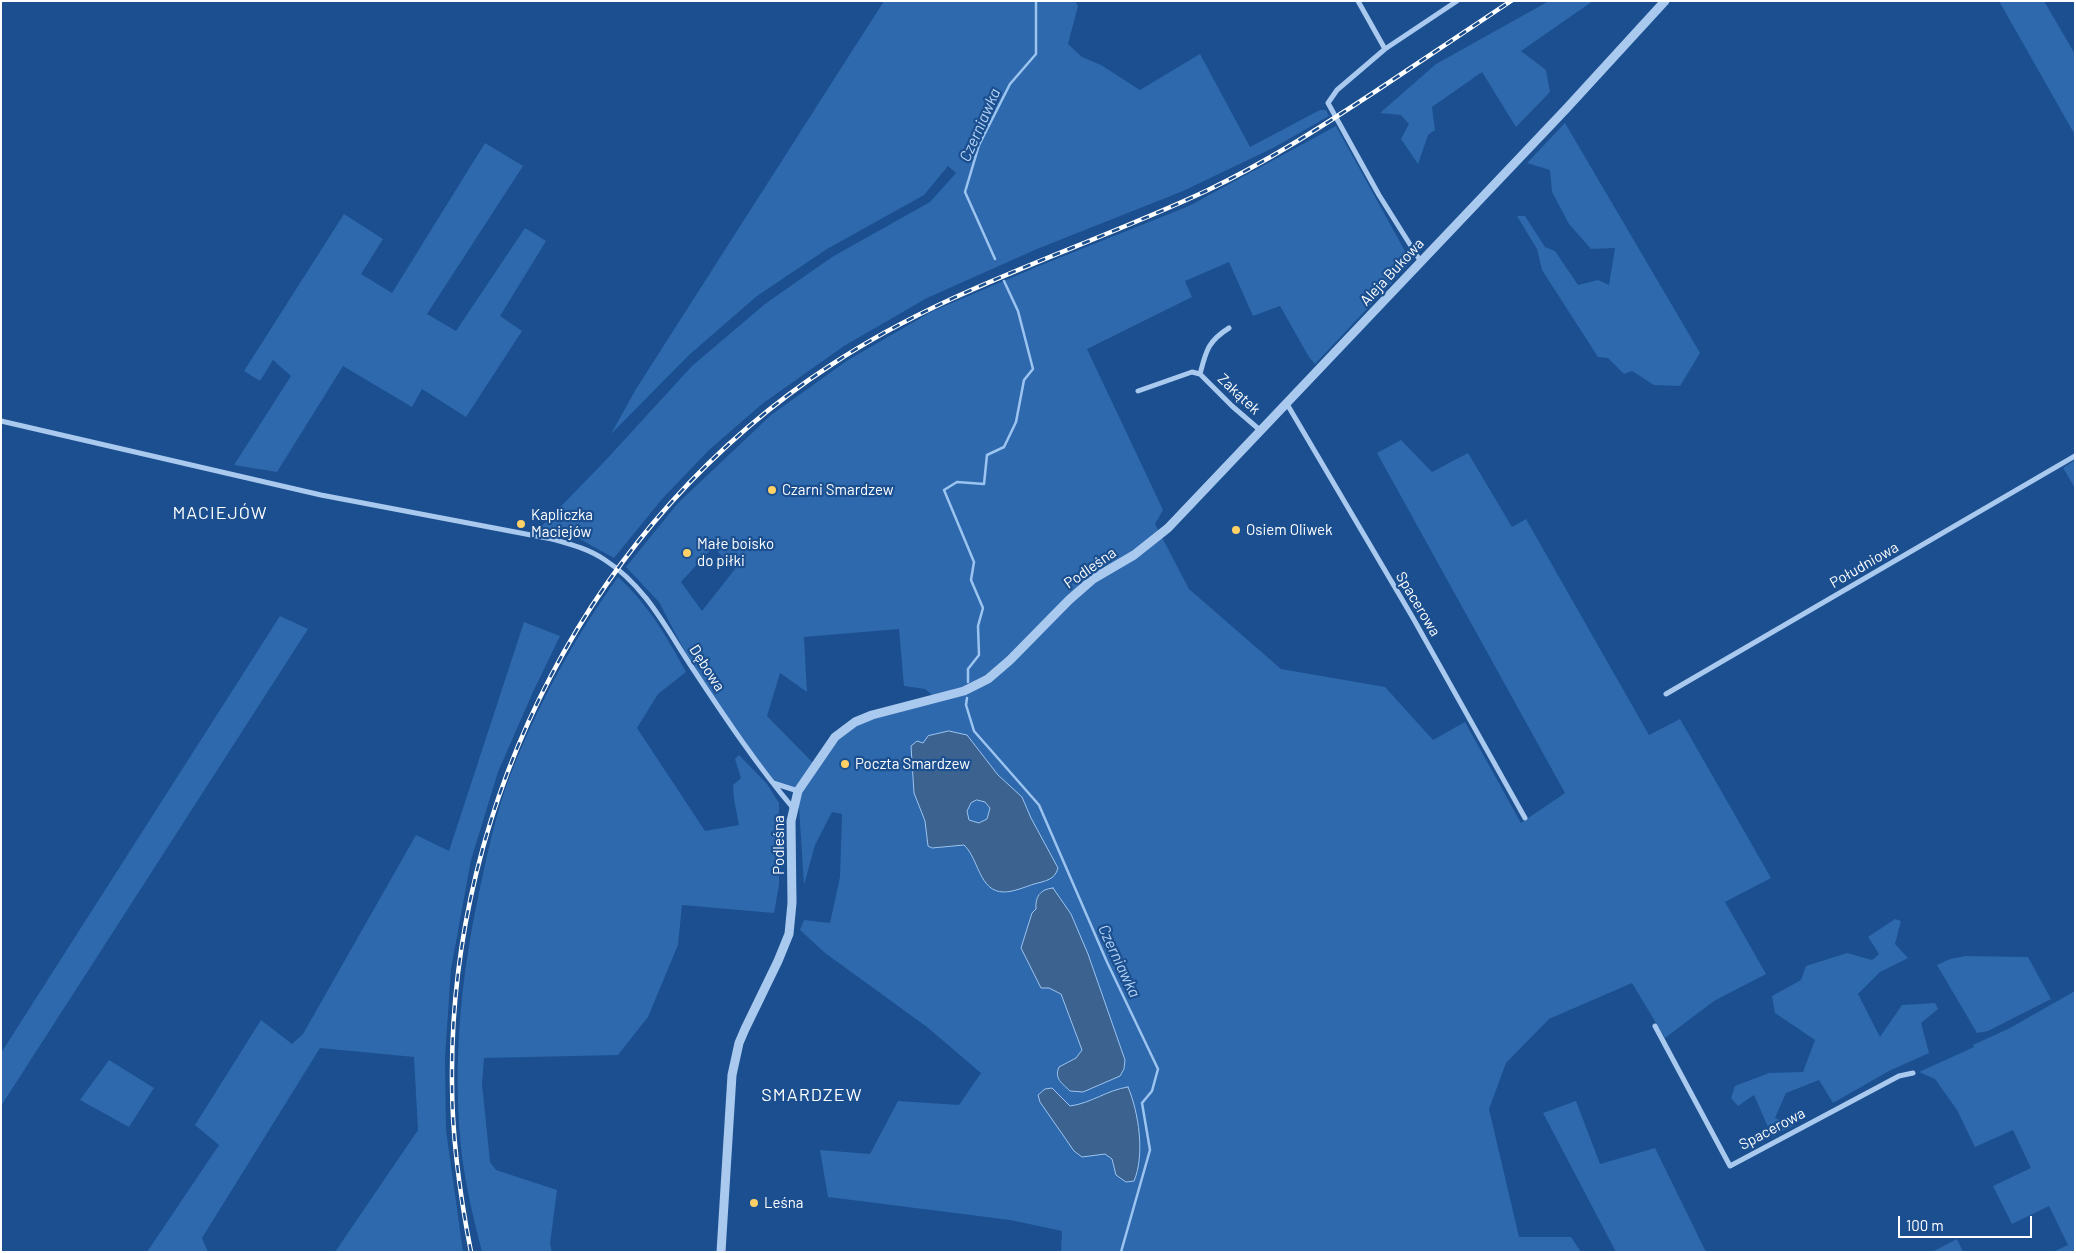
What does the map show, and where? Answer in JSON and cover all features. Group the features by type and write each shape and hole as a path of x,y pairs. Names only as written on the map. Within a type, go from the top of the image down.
{"street":[{"path":"1358,1 1385,49"},
{"path":"1421,262 1379,195 1328,103 1337,90 1385,49 1457,1"},
{"name":"Aleja Bukowa","path":"1134,555 1176,521 1262,432 1665,1"},
{"name":"Zakątek","path":"1200,374 1208,346 1214,338 1229,328"},
{"name":"Zakątek","path":"1138,391 1192,372 1200,374 1232,406 1262,432"},
{"name":"Spacerowa","path":"1287,404 1413,618 1526,818"},
{"name":"Dębowa","path":"1,421 321,495 552,539 588,551 604,559 617,569 653,606 733,730 793,808"},
{"name":"Południowa","path":"1666,694 2075,456"},
{"name":"Podleśna","path":"721,1252 732,1075 742,1036 788,934 792,903 791,821 798,791 826,748 846,728 872,715 964,691 983,683 1010,660 1083,587 1109,568 1134,555"},
{"path":"772,783 798,791"},
{"name":"Spacerowa","path":"1655,1026 1730,1166 1887,1082 1899,1076 1913,1073"}],"shaded area":[{"path":"884,1 1075,1 1078,6 1068,44 1082,57 1101,65 1140,90 1200,54 1250,147 1320,110 1326,110 1329,116 1273,148 1183,191 1037,249 927,298 844,346 762,404 709,450 662,499 614,558 578,538 540,528 604,462 692,366 765,304 832,257 930,202 956,173 948,166 924,195 827,249 757,296 689,355 611,434 636,389"},
{"path":"1549,1 1593,1 1521,51 1546,70 1550,92 1516,127 1482,72 1432,107 1435,130 1428,135 1418,164 1401,139 1409,124 1401,115 1380,113 1436,64"},
{"path":"1999,1 2044,1 2075,54 2075,135"},
{"path":"1565,123 1700,353 1680,386 1654,385 1632,371 1624,374 1608,358 1598,357 1542,270 1537,249 1517,216 1525,216 1545,247 1555,251 1578,285 1598,280 1609,285 1615,248 1591,249 1569,224 1552,192 1550,170 1527,163"},
{"path":"1336,126 1411,262 1315,364 1309,357 1280,306 1253,316 1229,262 1185,281 1192,297 1087,349 1163,510 1155,524 1189,589 1281,669 1385,687 1433,740 1465,722 1521,823 1565,793 1377,453 1401,440 1432,472 1468,453 1512,527 1526,519 1649,735 1680,719 1771,878 1725,902 1766,974 1714,1001 1665,1038 1632,983 1549,1019 1506,1063 1489,1109 1519,1237 1571,1237 1581,1252 1061,1252 1062,1231 1010,1220 828,1197 820,1150 870,1154 898,1101 959,1105 981,1073 927,1027 825,953 800,930 804,920 830,923 840,877 842,814 832,812 815,845 804,885 798,791 772,783 697,675 659,602 626,567 678,503 771,415 848,360 933,311 1189,206","holes":["713,547 735,569 702,611 681,582","899,629 904,686 925,689 936,698 846,727 815,765 767,716 780,673 807,692 804,637"]},
{"path":"485,143 523,166 427,314 456,331 525,228 546,241 500,316 522,331 466,417 422,389 412,407 343,366 277,472 234,465 291,376 273,360 260,381 244,371 344,214 383,239 361,274 392,293"},
{"path":"2075,460 2075,488 2063,468"},
{"path":"618,577 648,610 686,672 658,694 637,728 705,831 739,825 733,785 741,778 735,759 739,755 767,784 779,803 779,885 774,913 682,905 678,945 648,1017 618,1055 484,1058 482,1084 490,1162 496,1170 557,1190 550,1244 552,1252 482,1252 470,1204 462,1156 458,1085 458,1050 464,979 476,909 498,812 532,724 544,698 586,624"},
{"path":"280,616 308,629 1,1106 1,1053"},
{"path":"524,622 560,636 498,772 471,860 451,969 445,1057 446,1130 463,1252 335,1252 418,1130 414,1057 320,1048 202,1238 208,1252 147,1252 219,1145 195,1125 261,1020 292,1044 303,1034 416,835 449,851"},
{"path":"949,731 967,735 998,775 1022,797 1058,868 1052,878 1011,891 996,891 984,881 973,858 964,845 932,848 928,846 925,821 914,793 911,746 917,741 923,743 928,736","holes":["977,800 985,802 990,808 987,819 979,823 969,820 967,811 971,803"]},
{"path":"1053,888 1071,914 1088,954 1125,1060 1124,1069 1120,1076 1083,1092 1070,1091 1057,1075 1059,1067 1076,1058 1082,1050 1061,994 1049,988 1041,988 1021,948 1032,913 1036,909 1036,901 1039,894"},
{"path":"1895,919 1901,921 1895,944 1908,958 1880,972 1858,994 1880,1037 1902,1005 1935,1003 1938,1009 1921,1023 1929,1053 1889,1071 1833,1103 1819,1080 1786,1093 1775,1118 1793,1126 1772,1136 1754,1095 1738,1106 1731,1098 1735,1086 1769,1073 1803,1072 1815,1040 1775,1013 1772,996 1801,980 1806,966 1847,953 1872,960 1879,954 1868,937"},
{"path":"1965,956 2028,957 2051,999 1988,1031 1977,1033 1937,965 1950,959"},
{"path":"2075,991 2075,1252 2053,1252 2068,1245 2049,1206 2012,1224 1993,1186 2031,1168 2013,1130 1975,1147 1957,1110 1935,1079 1919,1072 1974,1047 1973,1045 2010,1028"},
{"path":"109,1060 154,1088 129,1127 80,1100"},
{"path":"1128,1087 1138,1121 1140,1147 1134,1181 1126,1182 1116,1175 1112,1159 1105,1154 1082,1157 1074,1151 1040,1102 1038,1095 1045,1089 1052,1088 1070,1106"},
{"path":"1576,1101 1600,1164 1655,1148 1706,1252 1616,1252 1543,1113"},
{"path":"1957,1239 1963,1252 1932,1252"}],"waterway":[{"name":"Czerniawka","path":"995,259 965,192 979,145 1010,84 1036,54 1036,1"},
{"name":"Czerniawka","path":"968,682 968,669 979,655 978,626 983,608 971,580 974,562 944,490 957,482 984,484 987,455 1004,447 1016,422 1024,380 1033,369 1018,311 1004,281"},
{"name":"Czerniawka","path":"967,698 966,705 974,731 1039,805 1107,962 1158,1069 1152,1091 1142,1103 1150,1150 1121,1252"}],"railway":[{"path":"471,1252 457,1167 453,1125 452,1082 458,976 476,872 508,772 551,676 606,585 671,503 746,429 831,365 875,338 967,292 1158,212 1228,180 1271,157 1335,118 1511,1"}],"place":[{"name":"Czarni Smardzew","path":"772,490"},
{"name":"Kapliczka Maciejów","path":"521,524"},
{"name":"Osiem Oliwek","path":"1236,530"},
{"name":"Małe boisko do piłki","path":"687,553"},
{"name":"Poczta Smardzew","path":"845,764"},
{"name":"Leśna","path":"754,1203"}],"district":[{"name":"MACIEJÓW","path":"220,513"},
{"name":"SMARDZEW","path":"812,1095"}]}
